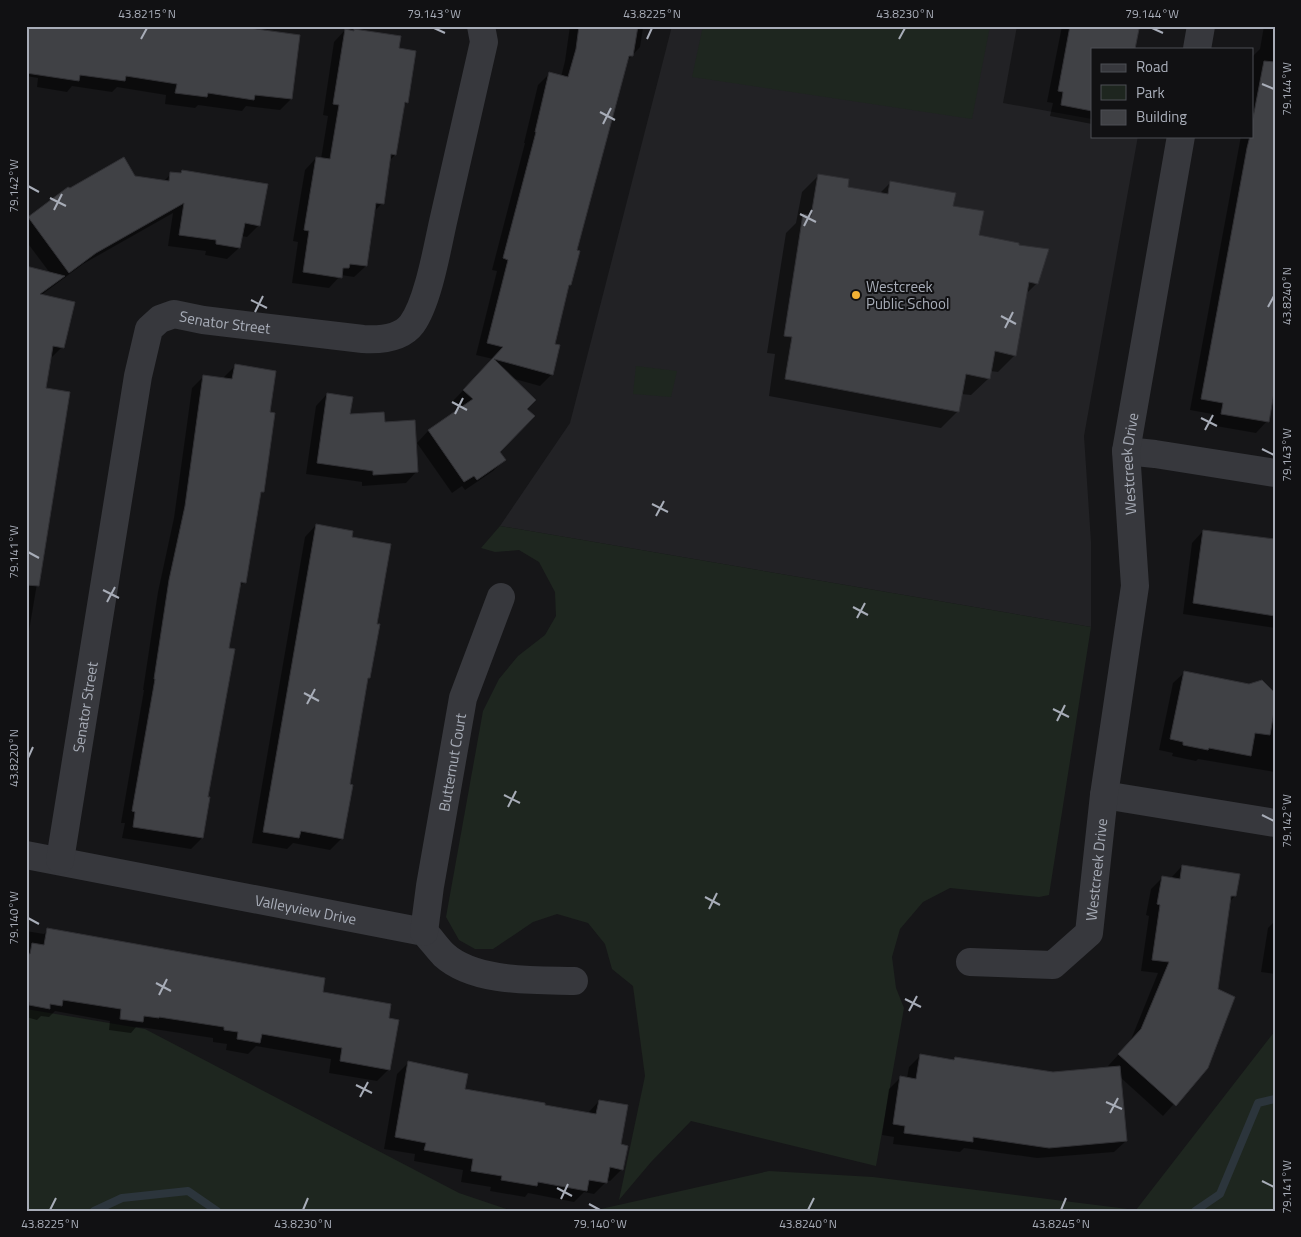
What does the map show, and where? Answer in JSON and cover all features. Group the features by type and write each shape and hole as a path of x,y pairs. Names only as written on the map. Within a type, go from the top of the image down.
{"street":[{"name":"Senator Street","path":"60,860 138,376 149,329 160,319 174,314 203,320 363,339 377,340 403,333 412,324 422,304 434,264 484,42 481,26"},
{"path":"1197,48 1201,26"},
{"name":"Westcreek Drive","path":"970,962 1053,964 1089,933 1104,794 1135,586 1126,451 1182,138"},
{"path":"1126,451 1275,473"},
{"name":"Butternut Court","path":"424,932 430,886 463,698 501,597"},
{"path":"1104,794 1275,823"},
{"name":"Valleyview Drive","path":"26,855 60,860 424,932"},
{"path":"424,932 445,955 461,966 480,973 526,980 574,981"}],"shaded area":[{"name":"Westcreek Public School","path":"672,26 1017,26 1003,103 1091,119 1091,138 1138,138 1084,436 1091,542 1091,627 500,526 570,423"}],"green space":[{"path":"703,26 990,26 972,119 692,77"},
{"path":"636,366 677,371 671,397 633,394"},
{"path":"500,526 1091,627 1049,895 1039,897 950,888 923,902 900,929 892,957 896,988 904,1008 876,1166 691,1121 651,1162 619,1200 645,1076 633,986 612,969 605,944 588,923 557,914 533,922 493,949 475,949 459,940 446,917 483,711 499,679 518,656 545,635 556,616 555,592 539,562 519,550 495,552 481,548"},
{"path":"26,1009 145,1029 459,1193 512,1211 26,1211"},
{"path":"1275,1031 1275,1211 592,1211 769,1171 873,1177 1136,1210"}],"building":[{"path":"26,26 235,26 300,35 292,99 255,95 254,100 208,93 207,97 175,93 177,84 126,76 125,81 80,75 79,81 26,73"},
{"path":"579,26 638,26 633,56 629,56 577,250 580,251 571,285 569,285 555,344 560,345 553,375 494,359 536,400 527,409 535,416 500,452 506,460 477,480 474,476 464,482 428,430 473,399 463,390 503,347 487,343 508,260 503,258 536,132 549,72 568,77 576,49"},
{"path":"1070,26 1125,26 1139,29 1135,48 1091,48 1091,111 1061,105 1063,92 1058,91"},
{"path":"345,29 401,36 399,48 416,51 408,103 405,102 396,155 391,154 384,204 376,203 367,266 350,264 349,268 343,268 342,278 303,272 309,231 304,230 316,157 330,159 339,105 333,104"},
{"path":"1264,61 1275,62 1275,387 1269,422 1221,414 1223,403 1201,399 1247,148 1250,138 1254,138 1254,113"},
{"path":"124,157 135,176 169,181 170,172 181,173 182,170 268,184 260,226 245,223 240,248 216,244 216,240 179,235 184,203 96,253 69,273 28,217 68,187 70,188"},
{"path":"818,174 849,179 848,187 888,194 890,181 956,193 953,206 984,211 979,235 1019,243 1019,245 1049,249 1038,284 1029,282 1016,356 995,351 990,379 966,374 959,412 785,379 792,337 784,336 803,214 811,216"},
{"path":"26,266 65,276 40,294 75,302 64,348 53,346 46,388 70,392 39,586 26,585"},
{"path":"235,364 276,371 270,412 275,413 264,492 261,492 246,583 241,582 229,648 235,649 208,797 210,797 203,838 133,827 135,812 132,811 155,679 169,580 185,506 203,375 232,379"},
{"path":"327,393 353,397 350,414 384,412 385,422 415,420 418,472 373,475 373,471 317,463"},
{"path":"316,524 353,531 352,537 391,544 377,624 380,624 370,678 368,678 350,784 353,785 343,839 301,831 299,838 263,832"},
{"path":"1203,530 1275,539 1275,616 1193,603"},
{"path":"1184,671 1249,684 1262,680 1275,693 1275,706 1270,735 1255,733 1251,756 1183,745 1183,742 1170,739"},
{"path":"1182,865 1240,874 1236,896 1231,896 1218,989 1235,997 1208,1068 1176,1106 1118,1054 1141,1029 1169,962 1152,960 1160,905 1157,904 1162,876 1180,879"},
{"path":"47,928 325,978 323,992 391,1004 389,1018 399,1020 390,1070 340,1061 342,1048 262,1034 260,1043 237,1039 238,1032 224,1030 224,1027 159,1017 144,1016 143,1022 120,1019 121,1009 63,1000 62,1006 50,1004 50,1009 29,1005 29,1002 26,1002 26,953 30,954 32,943 44,945"},
{"path":"920,1054 954,1060 955,1057 1053,1072 1120,1066 1127,1141 1049,1148 973,1137 973,1142 904,1133 905,1126 893,1124 900,1076 916,1079"},
{"path":"408,1061 468,1074 465,1089 545,1103 545,1105 596,1114 599,1100 628,1105 621,1144 628,1146 623,1170 610,1167 607,1183 589,1180 587,1191 538,1182 537,1186 501,1180 502,1176 471,1171 473,1159 424,1150 426,1143 395,1137"}],"waterway":[{"path":"1195,1211 1220,1194 1258,1103 1275,1099"},
{"path":"94,1211 122,1198 188,1191 217,1211"}],"place":[{"name":"Westcreek Public School","path":"856,295"}]}
